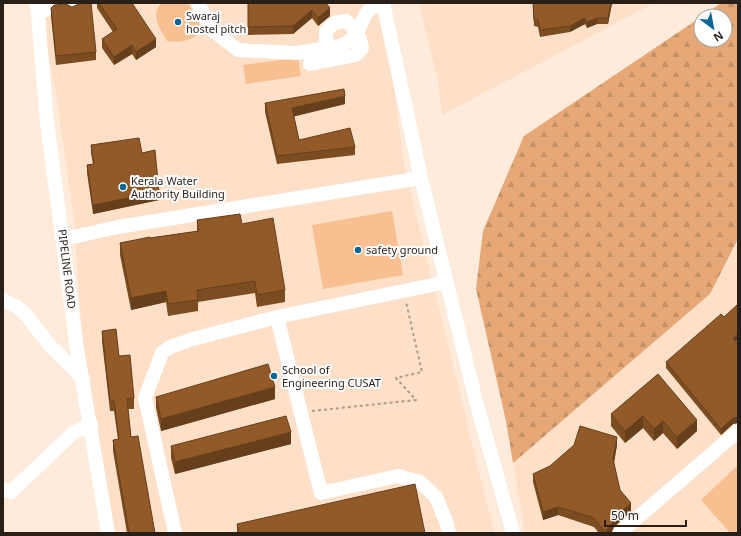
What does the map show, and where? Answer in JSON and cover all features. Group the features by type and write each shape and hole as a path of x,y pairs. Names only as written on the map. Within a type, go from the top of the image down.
{"street":[{"path":"38,9 55,3"},
{"path":"198,3 211,29 238,50 297,53 340,46 350,41 357,33 366,14 371,8 383,3 421,178 476,401 513,533"},
{"name":"PIPELINE ROAD","path":"38,9 47,123 64,239 77,349 108,533"},
{"path":"310,64 356,55 362,48 360,39 353,26 346,21 334,23 326,31 326,40 331,48"},
{"path":"64,239 118,227 421,178"},
{"path":"175,533 145,398 162,353 170,347 193,339 277,317 447,282"},
{"path":"3,300 17,307 26,314 52,348 83,378"},
{"path":"277,317 321,493 398,476 420,482 436,497 449,533"},
{"path":"3,489 11,492 73,433 90,424"},
{"path":"620,533 738,431"}],"path":[{"path":"301,412 416,400 396,378 422,372 404,291"}],"shaded area":[{"name":"School of Engineering CUSAT","path":"37,3 383,3 404,165 494,533 106,533 82,337 74,219 55,87"},
{"name":"Swaraj hostel pitch","path":"162,3 188,3 199,23 200,32 185,41 167,41 159,27 156,17 158,7"},
{"path":"654,3 442,115 438,81 419,4"},
{"path":"298,58 301,76 246,84 243,65"},
{"name":"safety ground","path":"392,211 403,275 323,289 312,225"},
{"path":"738,241 738,533 525,533 513,463 710,294"},
{"path":"738,465 738,533 730,533 701,500"}],"green space":[{"path":"721,3 738,3 738,239 710,294 513,463 506,421 476,289 483,231 524,136 693,22 693,48 733,48 733,8 714,8"}],"building":[{"path":"81,3 91,3 96,52 56,56 51,8 54,5 66,4 72,7"},
{"path":"99,3 132,3 156,39 136,52 132,45 114,57 102,39 117,29"},
{"path":"248,3 326,3 330,8 318,18 312,10 293,26 248,27"},
{"path":"533,3 611,3 608,18 597,18 587,22 585,18 570,26 540,30 538,20 534,20"},
{"path":"344,89 345,96 292,108 299,140 350,128 355,147 277,156 265,103"},
{"name":"Kerala Water Authority Building","path":"139,138 142,153 155,150 159,192 93,205 87,165 94,164 91,145"},
{"path":"240,214 242,224 273,218 285,290 257,295 255,281 197,290 198,300 168,304 166,291 131,298 120,243 150,237 199,231 197,220"},
{"path":"738,304 738,334 733,338 738,344 738,417 733,418 721,429 666,362 721,314 724,317"},
{"path":"116,329 119,356 130,355 134,398 127,399 131,437 138,436 155,533 129,533 113,440 119,439 114,401 110,401 102,331"},
{"path":"268,364 275,387 161,419 156,397"},
{"path":"658,374 697,420 677,437 663,421 654,429 643,416 625,431 611,414"},
{"path":"286,416 291,432 175,462 171,446"},
{"path":"580,426 617,437 613,459 620,490 631,503 614,518 612,524 605,532 594,518 558,507 543,512 533,474 550,466 574,445"},
{"path":"415,484 425,533 239,533 237,524"}],"place":[{"name":"Swaraj hostel pitch","path":"178,22"},
{"name":"Kerala Water Authority Building","path":"123,187"},
{"name":"safety ground","path":"358,250"},
{"name":"School of Engineering CUSAT","path":"274,376"}]}
